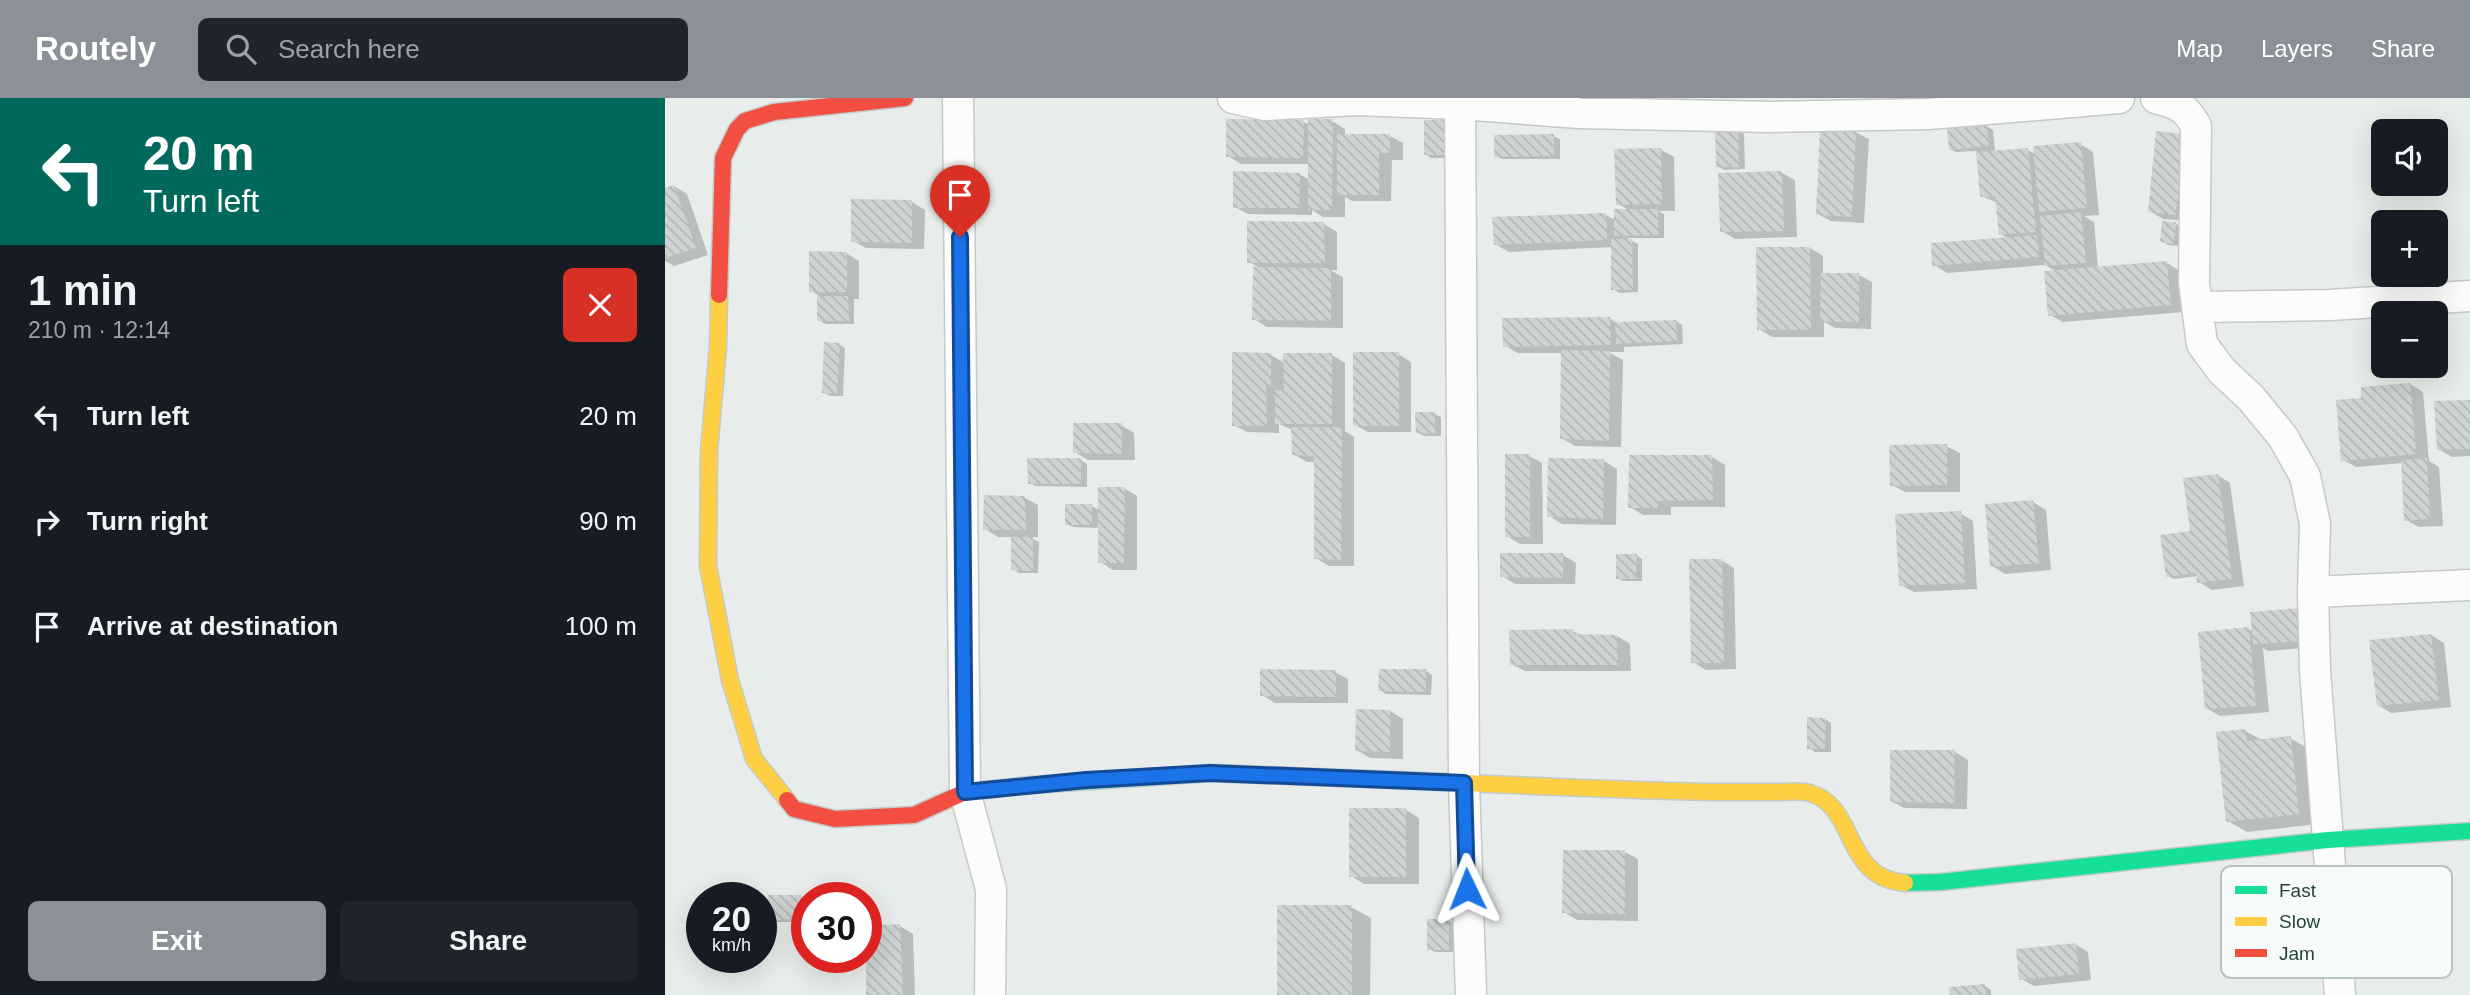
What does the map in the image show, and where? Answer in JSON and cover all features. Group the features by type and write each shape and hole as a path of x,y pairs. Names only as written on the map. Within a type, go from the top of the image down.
{"street":[{"path":"905,98 771,113 745,120 729,138 723,158 718,347 709,451 708,566 730,680 754,759 794,809 835,819 913,815 965,792 1086,780 1210,773 1708,792 1808,792 1824,799 1838,814 1855,850 1872,871 1902,883 1941,882 2030,870 2328,840 2470,831"},
{"path":"958,98 965,792 991,889 991,995"},
{"path":"1233,98 1265,105 1356,100 1460,101 1579,113 1771,117 1929,114 2119,98"},
{"path":"2167,100 2188,111 2196,126 2194,283 2202,344 2222,371 2251,398 2283,437 2305,476 2315,524 2315,671 2330,866"},
{"path":"1460,101 1460,458 1465,612 1464,783 1471,995"},
{"path":"2197,307 2330,305 2470,296"},
{"path":"2313,592 2470,585"}],"building":[{"path":"1226,119 1304,120 1303,158 1226,157"},
{"path":"1308,119 1333,119 1332,210 1308,210"},
{"path":"1424,120 1445,120 1444,155 1424,155"},
{"path":"1987,125 1989,146 1949,150 1947,128"},
{"path":"1738,128 1739,167 1716,167 1715,129"},
{"path":"1820,128 1856,130 1852,217 1816,215"},
{"path":"2156,131 2184,134 2176,215 2148,212"},
{"path":"1337,134 1390,134 1390,153 1379,153 1379,195 1337,195"},
{"path":"1554,134 1554,156 1494,157 1494,135"},
{"path":"2081,142 2087,208 2039,212 2033,146"},
{"path":"1661,148 1662,204 1616,205 1614,149"},
{"path":"2028,148 2036,232 1999,235 1995,196 1980,197 1976,152"},
{"path":"1233,171 1300,173 1299,208 1233,208"},
{"path":"1782,171 1784,231 1720,232 1718,173"},
{"path":"674,185 696,248 665,258 665,188"},
{"path":"851,199 912,200 912,243 851,242"},
{"path":"1614,209 1658,209 1658,235 1614,236"},
{"path":"2081,212 2086,263 2045,266 2040,216"},
{"path":"1606,213 1607,240 1494,245 1492,217"},
{"path":"1247,221 1324,222 1325,263 1247,263"},
{"path":"2162,221 2176,222 2174,244 2160,242"},
{"path":"2037,235 2039,257 1932,266 1931,243"},
{"path":"1611,239 1632,239 1633,290 1611,290"},
{"path":"1756,247 1810,247 1811,330 1757,330"},
{"path":"809,251 847,252 847,292 809,292"},
{"path":"2167,261 2171,305 2048,316 2044,271"},
{"path":"1253,267 1331,268 1331,321 1252,320"},
{"path":"1821,273 1859,273 1859,322 1820,322"},
{"path":"817,296 848,296 849,321 817,321"},
{"path":"1610,317 1611,345 1503,347 1502,318"},
{"path":"1676,320 1677,341 1616,344 1615,322"},
{"path":"824,342 840,343 837,394 822,393"},
{"path":"1561,350 1610,351 1609,441 1560,439"},
{"path":"1232,352 1271,353 1271,386 1266,386 1267,426 1232,426"},
{"path":"1353,352 1399,352 1399,426 1353,426"},
{"path":"1283,353 1332,353 1332,424 1275,424 1275,390 1284,390"},
{"path":"2410,383 2416,454 2341,461 2336,400 2361,398 2361,387"},
{"path":"2470,400 2470,449 2437,450 2434,401"},
{"path":"1415,412 1435,412 1435,434 1416,433"},
{"path":"1073,423 1122,423 1122,454 1073,453"},
{"path":"1291,427 1342,427 1341,560 1314,559 1314,456 1292,455"},
{"path":"1947,444 1947,485 1890,486 1889,445"},
{"path":"1505,454 1530,454 1530,537 1505,537"},
{"path":"1629,455 1712,455 1713,500 1658,501 1658,508 1628,508"},
{"path":"1027,458 1081,458 1081,484 1028,484"},
{"path":"1548,458 1604,459 1603,519 1547,517"},
{"path":"2427,458 2430,519 2404,521 2401,460"},
{"path":"2218,474 2232,579 2197,583 2196,573 2166,577 2160,535 2190,531 2183,478"},
{"path":"1098,487 1125,487 1124,563 1098,563"},
{"path":"984,495 1025,496 1026,530 983,530"},
{"path":"2033,500 2039,563 1990,567 1985,504"},
{"path":"1065,504 1092,504 1092,525 1065,525"},
{"path":"1961,511 1965,583 1899,586 1895,514"},
{"path":"1011,537 1033,537 1033,571 1011,570"},
{"path":"1500,553 1563,553 1563,578 1500,577"},
{"path":"1616,554 1637,554 1636,579 1616,579"},
{"path":"1689,559 1722,559 1724,663 1691,663"},
{"path":"2300,608 2303,641 2253,644 2250,612"},
{"path":"2249,627 2256,706 2205,709 2198,632"},
{"path":"1573,629 1574,634 1617,635 1618,665 1510,665 1509,630"},
{"path":"2431,634 2439,700 2377,706 2369,640"},
{"path":"1260,669 1336,670 1336,697 1260,696"},
{"path":"1379,669 1426,669 1426,692 1378,691"},
{"path":"1356,709 1390,710 1390,752 1355,751"},
{"path":"1807,717 1826,718 1825,749 1807,749"},
{"path":"2246,729 2247,741 2291,736 2299,814 2226,822 2216,732"},
{"path":"1890,750 1955,750 1954,803 1890,802"},
{"path":"1349,808 1406,808 1406,877 1349,877"},
{"path":"1563,850 1625,850 1625,914 1562,913"},
{"path":"777,895 791,895 791,919 777,920"},
{"path":"1277,905 1352,905 1352,995 1277,995"},
{"path":"1427,919 1449,919 1449,950 1427,950"},
{"path":"900,924 903,995 866,995 866,973 882,973 882,925"},
{"path":"2076,943 2079,974 2019,980 2016,949"},
{"path":"1985,984 1986,995 1950,995 1949,987"}],"traffic: fast":[{"path":"1032,785 1210,773 1394,780"},
{"path":"1905,883 1941,882 2328,840 2470,831"}],"traffic: slow":[{"path":"719,295 718,347 709,451 708,566 730,680 754,759 787,800"},
{"path":"1394,780 1670,791 1806,792 1825,801 1836,812 1870,869 1885,878 1905,883"}],"traffic: jam":[{"path":"719,295 723,158 737,129 745,121 774,112 905,98"},
{"path":"787,800 794,809 835,819 914,815 965,792 1032,785"}],"route":[{"path":"960,237 965,792 1086,780 1210,773 1464,783 1467,889"}]}
